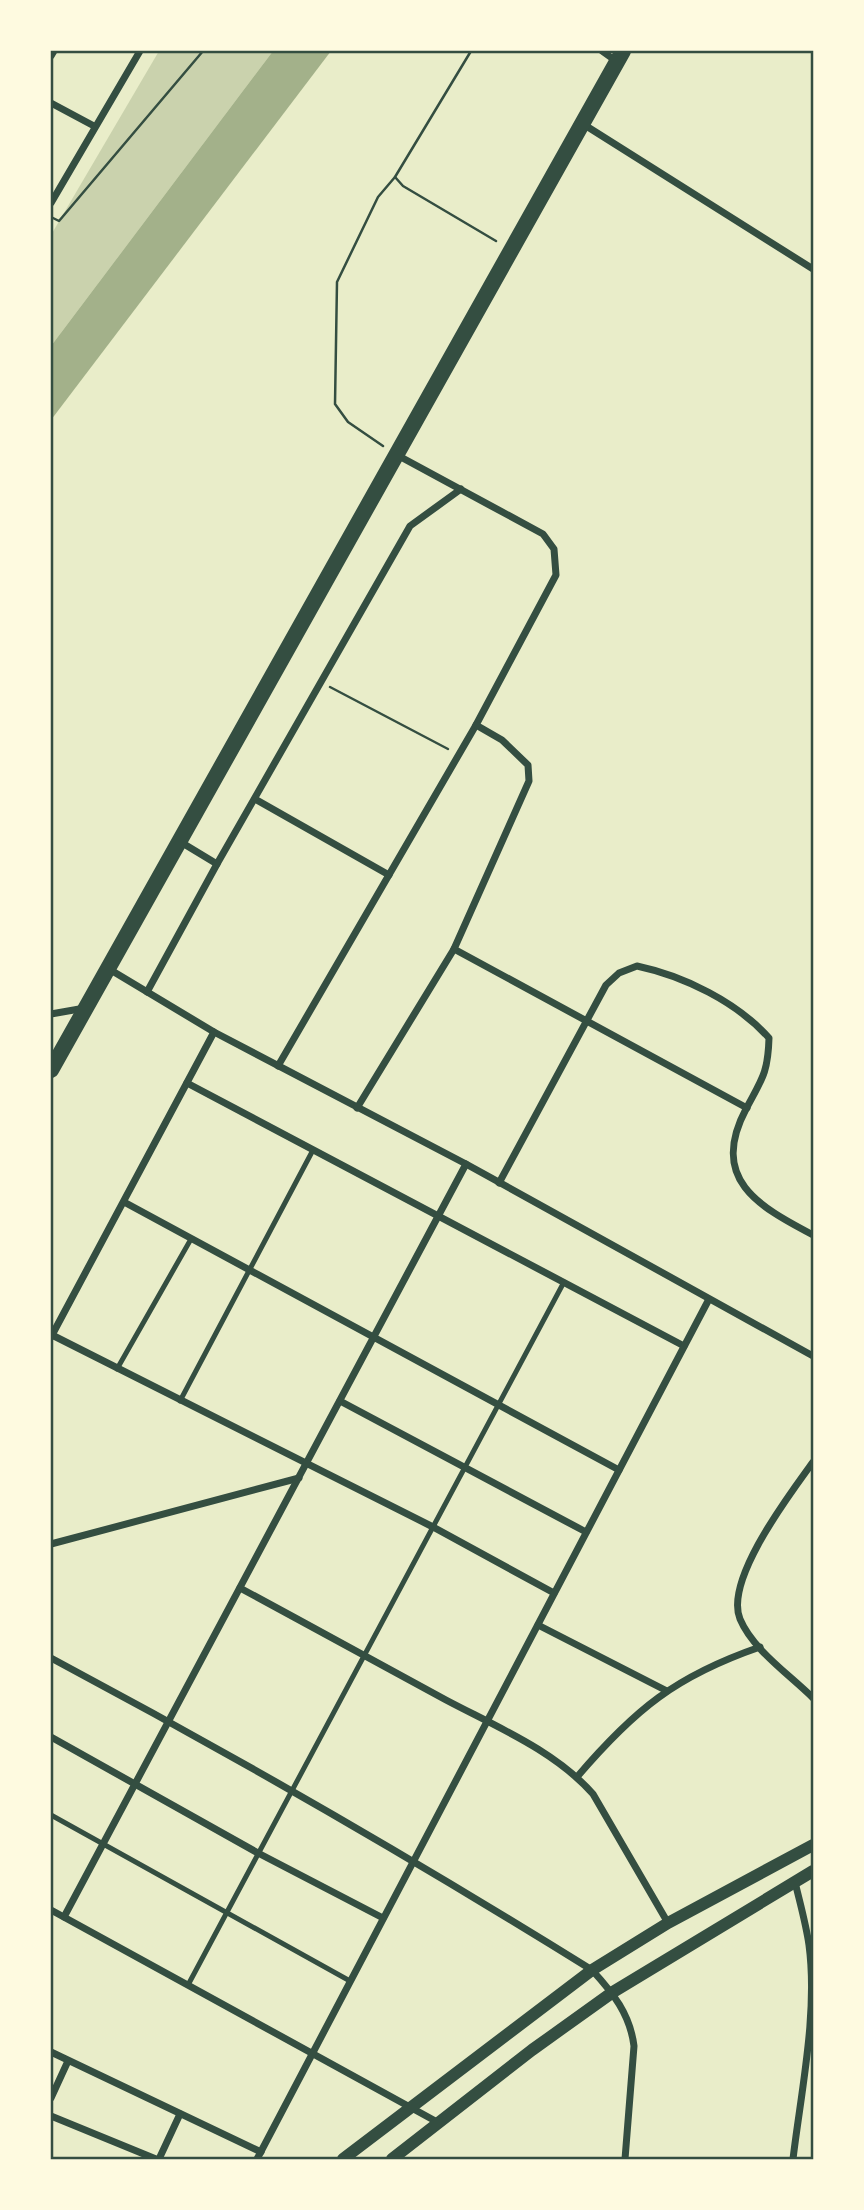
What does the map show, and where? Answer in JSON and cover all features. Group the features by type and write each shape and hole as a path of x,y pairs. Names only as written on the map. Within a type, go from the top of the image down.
{"main road":[{"path":"51,1070 106,967 620,56"}],"street":[{"path":"51,56 54,51"},
{"path":"51,203 140,51"},
{"path":"602,51 620,56"},
{"path":"51,103 94,126"},
{"path":"582,124 813,269"},
{"path":"278,1066 476,725 556,576 554,549 543,534 396,455"},
{"path":"147,992 410,526 461,489"},
{"path":"357,1108 454,949 529,781 528,765 502,740 476,725"},
{"path":"255,799 389,875"},
{"path":"178,840 217,864"},
{"path":"454,949 586,1018 747,1108"},
{"path":"499,1183 606,985 619,972 637,966 706,992 750,1017 769,1038 768,1068 735,1136 734,1166 744,1186 766,1210 813,1235"},
{"path":"106,967 215,1032 466,1164 708,1301 813,1356"},
{"path":"51,1014 86,1008"},
{"path":"215,1032 51,1336 432,1527 554,1593"},
{"path":"187,1083 684,1346"},
{"path":"64,1917 466,1164"},
{"path":"124,1202 619,1470"},
{"path":"51,2052 180,2114 259,2156 708,1301"},
{"path":"340,1401 586,1532"},
{"path":"813,1462 749,1563 739,1588 737,1607 740,1619 760,1647 813,1698"},
{"path":"51,1544 299,1478"},
{"path":"240,1588 487,1721 578,1776 593,1794 668,1923"},
{"path":"538,1625 667,1691"},
{"path":"578,1776 617,1729 667,1691 711,1664 760,1647"},
{"path":"51,1658 169,1721 414,1860 592,1970 613,1992 632,2028 634,2046 625,2159"},
{"path":"51,1737 258,1853 383,1918"},
{"path":"343,2159 592,1970 668,1923 813,1845"},
{"path":"392,2159 532,2050 613,1992 813,1871"},
{"path":"793,2159 807,2053 809,2004 809,1947 794,1881"},
{"path":"51,1910 439,2124"},
{"path":"51,2098 68,2061"},
{"path":"51,2116 158,2159 180,2114"}],"lane":[{"path":"179,1402 313,1150"},
{"path":"117,1369 191,1239"},
{"path":"188,1985 564,1282"},
{"path":"51,1815 351,1981"}],"path":[{"path":"51,217 59,221 203,51"},
{"path":"396,455 348,422 335,404 337,282 378,197 395,177 471,51"},
{"path":"395,177 403,186 511,250"},
{"path":"321,682 459,754"}],"shaded area":[{"path":"159,51 273,51 51,346 51,235"},
{"path":"273,51 331,51 51,420 51,346"}]}
